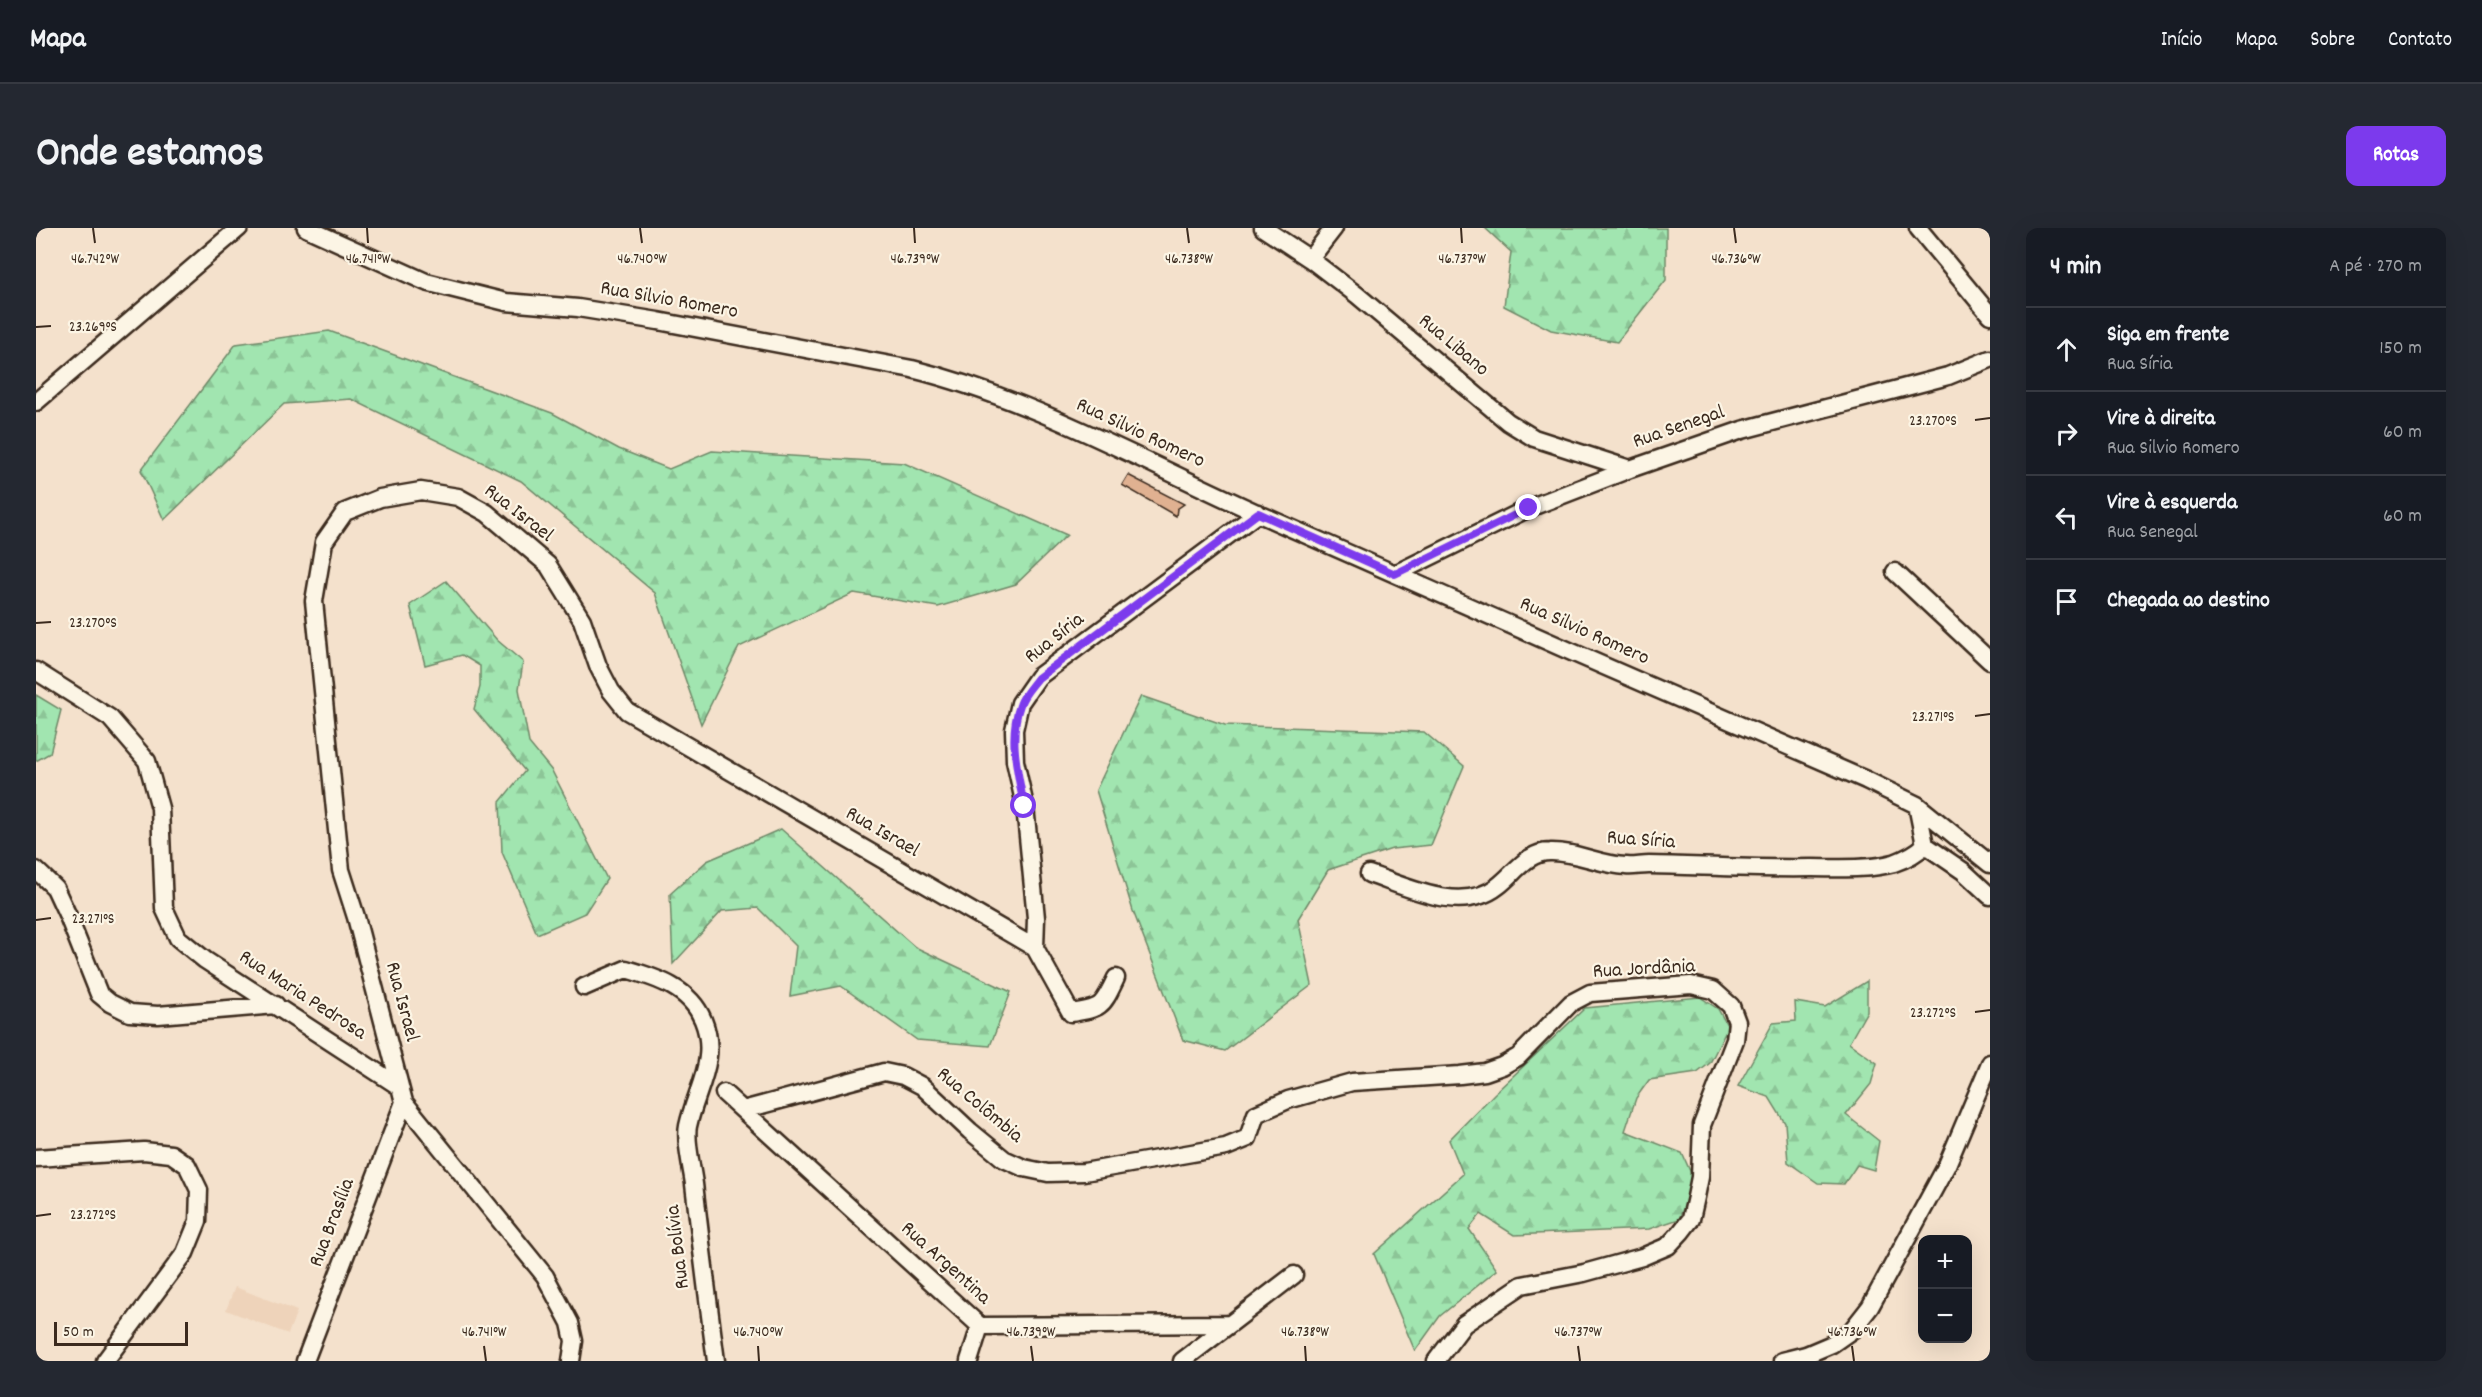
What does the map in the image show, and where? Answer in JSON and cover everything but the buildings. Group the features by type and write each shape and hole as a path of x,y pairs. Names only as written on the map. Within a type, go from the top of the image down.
{"street":[{"path":"36,402 239,228"},
{"name":"Rua Silvio Romero","path":"306,228 426,282 506,302 578,308 718,331 943,376 1028,408 1395,574 1866,780 1917,805 1990,864"},
{"name":"Rua Libano","path":"1263,228 1310,259 1357,295 1508,422 1534,438 1630,469"},
{"path":"1310,259 1334,228"},
{"path":"1918,228 1990,315"},
{"name":"Rua Senegal","path":"1395,574 1529,508 1630,469 1742,430 1948,376 1990,359"},
{"name":"Rua Israel","path":"402,1095 356,917 341,870 314,601 324,542 345,512 380,498 421,491 458,497 487,513 548,565 582,620 598,666 611,691 627,711 1035,948"},
{"name":"Rua Síria","path":"1035,948 1036,918 1029,851 1024,806 1015,761 1014,730 1020,703 1038,678 1258,513"},
{"path":"1895,572 1990,661"},
{"name":"Rua Maria Pedrosa","path":"36,671 110,718 147,761 160,808 164,908 178,939 205,960 276,1005 402,1095 545,1276 570,1323 574,1341 571,1361"},
{"path":"1917,805 1925,845 1963,871 1990,896"},
{"name":"Rua Síria","path":"1369,874 1429,893 1462,900 1476,898 1489,892 1499,886 1524,861 1549,851 1625,866 1755,869 1859,867 1892,863 1918,852 1925,845"},
{"path":"36,870 55,888 69,916 99,993 110,1003 130,1012 158,1016 276,1005"},
{"path":"1035,948 1071,1013 1096,1010 1106,1000 1116,978"},
{"name":"Rua Bolívia","path":"584,987 626,969 670,984 689,998 702,1018 708,1036 709,1054 701,1090 687,1127 716,1361"},
{"name":"Rua Jordânia","path":"1226,1147 1248,1137 1256,1114 1288,1100 1352,1082 1460,1075 1485,1072 1502,1066 1518,1057 1570,1003 1590,993 1691,985 1713,990 1725,999 1731,1006 1737,1022 1735,1040 1702,1125 1700,1177 1691,1219 1681,1232 1668,1245 1642,1257 1584,1273 1522,1286 1464,1324 1436,1361"},
{"path":"1782,1361 1806,1355 1832,1344 1852,1330 1870,1307 1947,1165 1990,1064"},
{"name":"Rua Colômbia","path":"743,1110 884,1071 903,1076 922,1086 1004,1159 1024,1168 1048,1173 1084,1172 1226,1147"},
{"name":"Rua Argentina","path":"724,1092 980,1326 1228,1324"},
{"name":"Rua Brasília","path":"305,1361 402,1095"},
{"path":"36,1158 144,1151 171,1154 187,1165 199,1190 198,1221 185,1253 105,1361"},
{"path":"1182,1361 1294,1275"},
{"path":"969,1361 980,1326"}],"shaded area":[{"path":"235,1287 297,1311 288,1334 226,1310"}],"green space":[{"path":"1485,228 1666,228 1666,280 1617,342 1551,330 1504,306 1511,252"},
{"path":"329,331 552,413 619,449 669,469 712,451 904,463 1067,535 1016,584 938,607 854,593 739,647 701,724 655,593 521,481 351,399 284,404 164,520 141,470 236,344"},
{"path":"446,581 497,640 523,662 519,689 529,743 552,771 607,879 585,913 537,934 502,852 500,802 525,771 474,709 480,687 480,666 462,655 425,665 410,605"},
{"path":"36,695 61,710 50,753 36,761"},
{"path":"1141,696 1225,725 1424,732 1464,766 1431,845 1392,849 1328,870 1298,919 1312,985 1225,1051 1183,1040 1133,911 1096,790"},
{"path":"781,829 915,947 1011,992 990,1046 917,1040 841,986 790,996 796,946 758,908 722,911 673,964 670,894 707,861"},
{"path":"1867,981 1867,1011 1849,1043 1877,1063 1871,1084 1846,1115 1879,1141 1874,1170 1857,1165 1844,1184 1818,1183 1788,1162 1785,1123 1769,1097 1738,1086 1773,1023 1796,1021 1795,1002 1825,1007"},
{"path":"1700,997 1718,1009 1728,1027 1710,1063 1697,1073 1649,1080 1636,1098 1625,1131 1682,1153 1694,1180 1679,1219 1649,1229 1514,1235 1481,1214 1469,1229 1497,1270 1440,1316 1415,1351 1374,1254 1463,1174 1449,1140 1585,1008"}],"route":[{"path":"1024,806 1015,761 1014,730 1020,703 1038,678 1258,513 1395,574 1529,508"}]}
